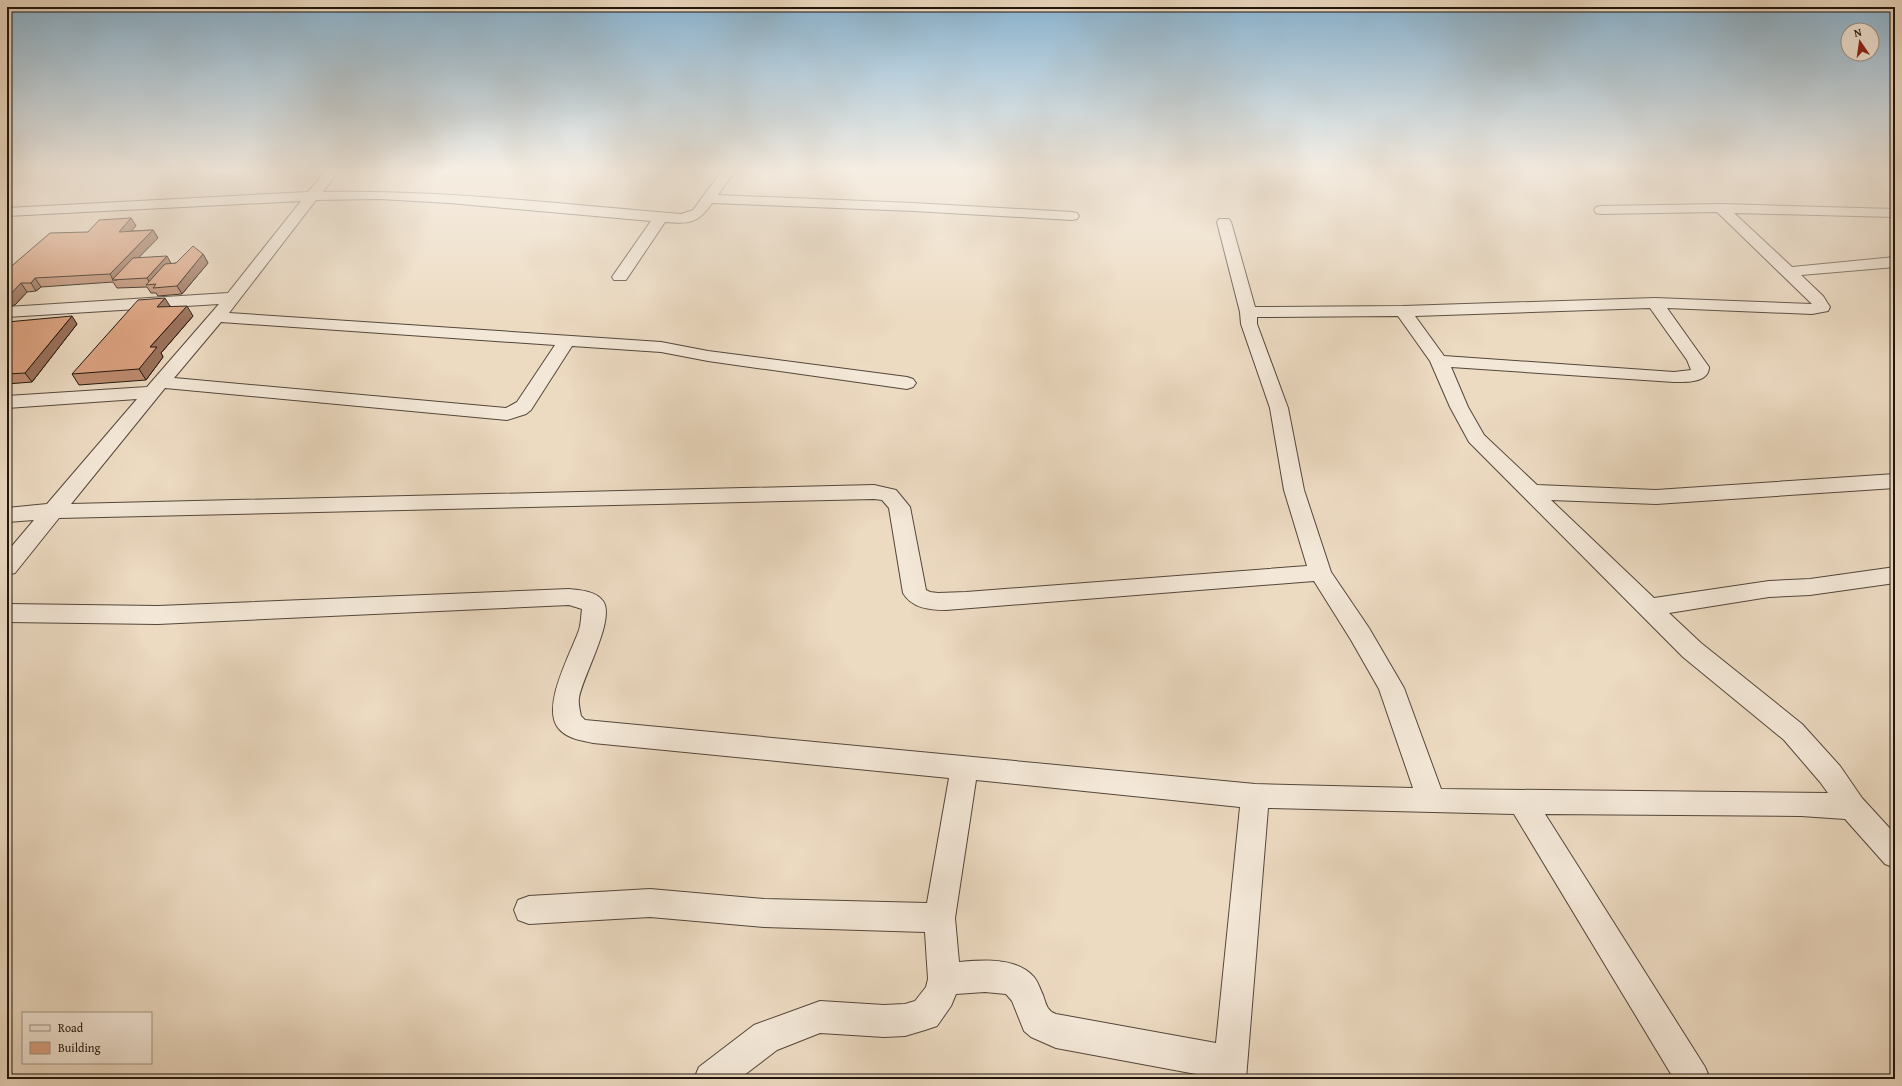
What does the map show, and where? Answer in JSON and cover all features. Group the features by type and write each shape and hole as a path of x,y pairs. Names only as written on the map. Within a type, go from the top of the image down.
{"street":[{"path":"7,567 156,387 234,298 294,220"},
{"path":"620,277 659,220"},
{"path":"1248,312 1403,311 1655,303 1812,309 1822,307 1817,299 1733,220"},
{"path":"1224,222 1248,312 1249,324 1279,408 1294,490 1320,573 1360,634 1391,688 1431,801"},
{"path":"1788,272 1895,262"},
{"path":"7,312 234,298"},
{"path":"1439,361 1674,377 1687,377 1700,373 1700,367 1696,360 1655,303"},
{"path":"1403,311 1439,361 1459,407 1476,438 1692,650 1793,732 1830,774 1852,807 1895,855"},
{"path":"217,317 661,347 708,356 907,383"},
{"path":"7,402 156,387 508,414 519,410 524,406 567,340"},
{"path":"1532,492 1663,497 1895,481"},
{"path":"7,515 53,511 874,492 889,495 899,507 915,593 918,598 925,601 966,600 1320,573"},
{"path":"1647,607 1661,607 1679,602 1769,589 1810,586 1895,575"},
{"path":"7,613 158,615 569,597 584,599 594,605 592,628 566,698 568,721 578,729 593,732 1255,796 1431,801 1801,804 1852,807"},
{"path":"711,1079 766,1037 820,1017 884,1021 904,1020 925,1014 940,995 944,979 940,918 964,768"},
{"path":"944,979 989,976 1009,979 1017,982 1023,987 1030,1009 1038,1023 1056,1031 1230,1071 1255,796"},
{"path":"1522,802 1694,1079"},
{"path":"529,910 650,903 764,913 940,918"}],"building":[{"path":"99,220 130,220 119,232 153,230 110,274 35,278 31,283 21,283 7,297 7,270 50,233 88,232"},
{"path":"193,246 203,254 177,286 153,288 156,284 146,285 165,264 176,263"},
{"path":"167,256 147,278 112,280 133,258"},
{"path":"165,298 157,307 187,306 150,347 157,347 139,369 72,374 138,300"},
{"path":"72,316 25,373 7,374 7,322"}]}
